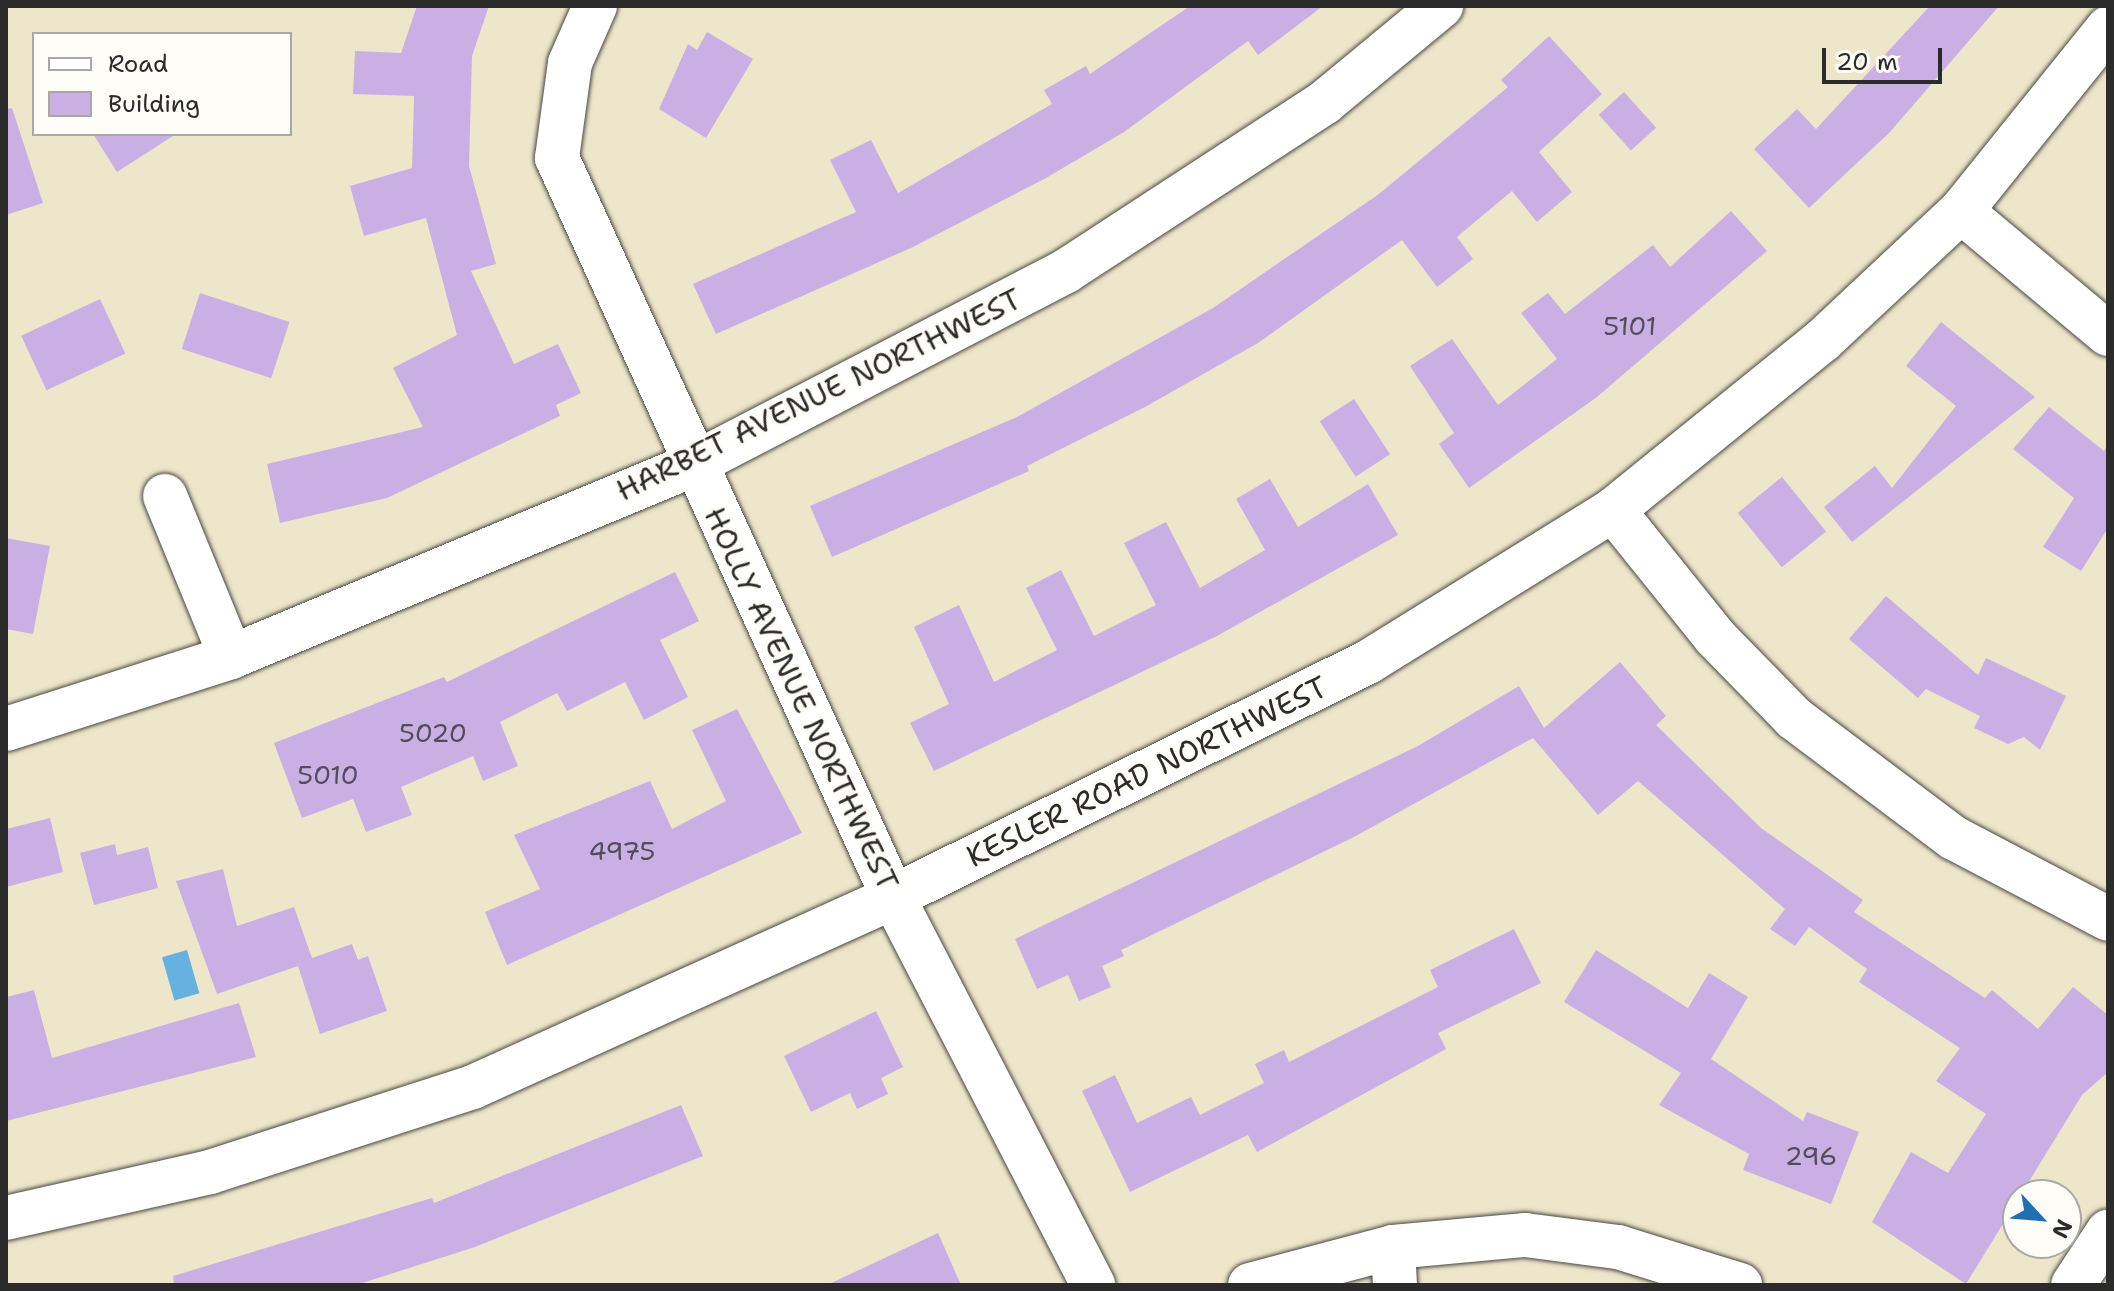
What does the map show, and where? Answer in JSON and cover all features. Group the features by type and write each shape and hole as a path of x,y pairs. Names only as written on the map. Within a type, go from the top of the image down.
{"street":[{"name":"HOLLY AVENUE NORTHWEST","path":"595,6 570,63 557,158 692,465 893,897 1093,1285"},
{"name":"HARBET AVENUE NORTHWEST","path":"6,729 231,657 692,465 1066,271 1325,102 1441,6"},
{"name":"KESLER ROAD NORTHWEST","path":"6,1218 210,1172 473,1087 893,897 1368,662 1613,510 1823,340 1961,211 2108,28"},
{"path":"1961,211 2108,334"},
{"path":"165,496 231,657"},
{"path":"1613,510 1715,637 1794,718 1954,838 2108,919"},
{"path":"2073,1285 2108,1232"},
{"path":"1250,1285 1394,1266 1525,1235 1618,1247 1740,1285"}],"water":[{"path":"187,950 199,993 174,1000 162,957"}],"building":[{"path":"417,6 489,6 472,56 469,166 496,264 471,271 514,364 558,344 581,393 556,405 560,416 387,498 280,523 267,464 423,427 393,368 457,335 426,218 364,236 350,186 412,168 414,96 353,94 355,51 401,53"},
{"path":"1190,6 1323,6 1258,55 1248,41 1124,132 1046,178 913,247 716,334 693,284 856,212 830,160 871,140 898,193 1052,104 1044,90 1086,66 1090,74"},
{"path":"1930,6 1999,6 1890,132 1809,208 1754,149 1797,109 1816,129"},
{"path":"707,32 753,59 706,138 659,109 688,44 697,50"},
{"path":"1549,36 1602,94 1539,152 1572,192 1537,222 1512,191 1457,237 1473,259 1437,287 1402,240 1258,343 1145,407 1027,466 1029,471 832,557 810,506 1017,417 1213,308 1379,194 1508,87 1501,80"},
{"path":"1624,92 1656,128 1631,150 1599,115"},
{"path":"12,108 43,203 6,215 6,109"},
{"path":"94,136 173,136 117,172"},
{"path":"1731,211 1767,251 1597,397 1469,488 1439,444 1454,433 1410,366 1452,339 1498,405 1557,359 1521,313 1548,293 1565,314 1653,245 1670,267"},
{"path":"200,293 289,322 271,378 182,349"},
{"path":"100,299 125,353 47,390 21,336"},
{"path":"1941,322 2035,397 1852,542 1824,507 1875,466 1892,488 1956,406 1906,366"},
{"path":"1354,399 1390,454 1356,477 1320,421"},
{"path":"2049,407 2104,451 2108,443 2108,528 2081,571 2043,547 2074,498 2013,449"},
{"path":"1782,477 1826,531 1782,567 1738,513"},
{"path":"1270,479 1298,527 1368,484 1398,535 1217,636 934,771 910,723 949,704 914,627 959,605 994,682 1057,650 1026,588 1061,570 1094,636 1156,605 1124,543 1166,522 1200,588 1265,550 1236,499"},
{"path":"6,538 50,546 33,634 6,629"},
{"path":"675,572 699,621 660,640 688,697 644,720 625,682 567,711 557,693 500,722 518,766 483,781 473,756 401,787 412,815 366,832 353,799 302,818 274,743 444,677 447,682"},
{"path":"1886,596 1978,675 1986,658 2066,696 2040,750 2024,737 2008,744 1974,728 1980,716 1926,689 1918,698 1849,639"},
{"path":"1620,662 1666,716 1656,725 1761,828 1863,900 1854,912 1985,998 1992,990 2038,1029 2073,987 2108,1015 2108,1072 2082,1095 2030,1179 2002,1179 2002,1225 1966,1284 1872,1222 1911,1152 1948,1173 1986,1114 1936,1081 1960,1048 1859,982 1867,969 1809,927 1795,946 1770,929 1785,909 1638,781 1598,815 1533,738 1354,837 1121,950 1124,956 1102,966 1111,987 1079,1001 1068,975 1037,989 1015,939 1418,746 1519,686 1544,728"},
{"path":"737,709 802,833 507,965 485,912 540,889 514,835 650,781 672,829 726,801 692,730"},
{"path":"50,818 63,872 6,887 6,829"},
{"path":"115,844 117,855 148,847 158,888 94,905 80,853"},
{"path":"223,869 237,926 294,907 312,958 352,944 358,960 368,956 387,1011 320,1034 298,966 217,994 176,881"},
{"path":"1514,929 1541,983 1438,1033 1446,1049 1257,1152 1248,1135 1130,1192 1082,1091 1115,1075 1137,1123 1191,1097 1200,1115 1264,1083 1255,1064 1284,1050 1289,1062 1438,987 1430,970"},
{"path":"1596,950 1688,1008 1709,973 1748,997 1711,1059 1803,1121 1807,1112 1859,1132 1831,1204 1743,1170 1749,1154 1659,1105 1681,1073 1564,1002"},
{"path":"34,990 52,1058 239,1003 256,1057 6,1121 6,997"},
{"path":"876,1011 903,1067 881,1078 888,1094 857,1109 850,1093 811,1112 784,1056"},
{"path":"681,1105 703,1156 475,1247 356,1285 174,1285 173,1276 432,1198 434,1203"},
{"path":"938,1233 961,1285 827,1285"}]}
